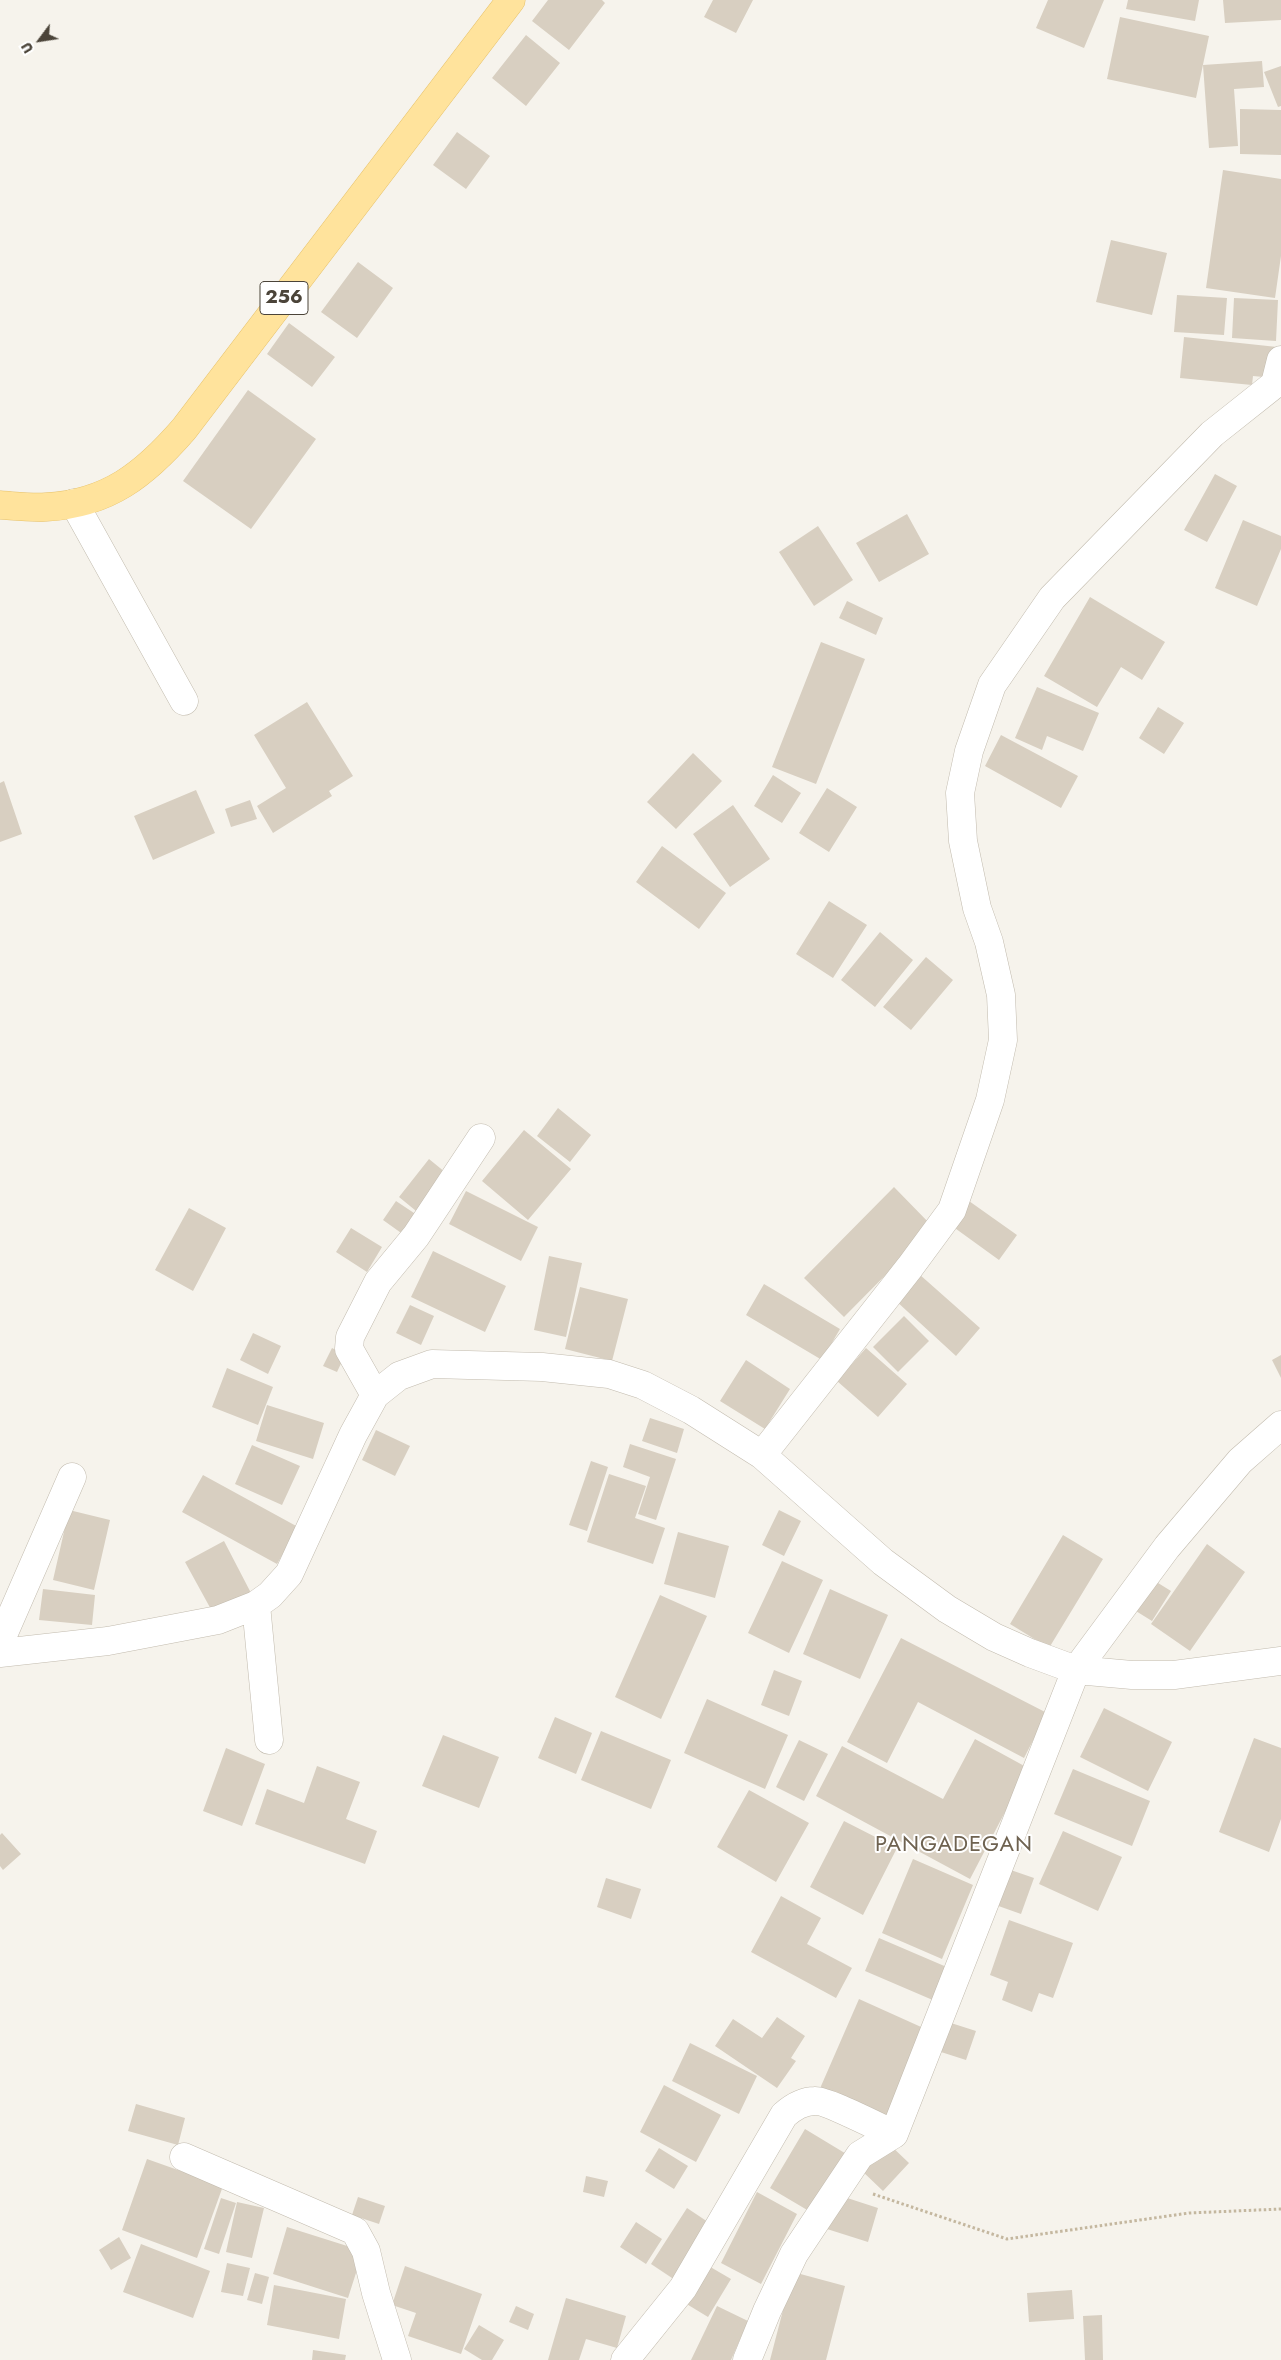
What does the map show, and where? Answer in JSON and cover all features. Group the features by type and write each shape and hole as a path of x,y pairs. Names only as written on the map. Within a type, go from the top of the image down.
{"main road":[{"name":"256","path":"0,505 46,507 90,500 130,482 157,460 184,429 511,0"}],"street":[{"path":"762,1455 910,1267 952,1210 990,1100 1003,1040 1001,995 989,942 977,908 963,841 960,794 969,751 992,685 1052,598 1212,434 1275,384 1280,369"},
{"path":"74,503 184,701"},
{"path":"375,1395 353,1358 350,1349 350,1337 378,1282 416,1236 481,1138"},
{"path":"0,1653 108,1641 218,1620 256,1605 270,1595 289,1574 353,1435 375,1395 399,1376 432,1364 542,1367 609,1374 642,1385 691,1410 762,1455 883,1562 947,1609 994,1637 1076,1670 1132,1675 1174,1674 1281,1661"},
{"path":"747,2360 767,2310 794,2254 860,2155 894,2134 1076,1670 1167,1546 1240,1462 1281,1424"},
{"path":"0,1642 72,1477"},
{"path":"256,1605 269,1740"},
{"path":"625,2360 683,2288 784,2115 800,2104 818,2100 894,2134"},
{"path":"184,2157 355,2231 366,2251 376,2293 397,2360"}],"path":[{"path":"842,2184 1006,2239 1189,2213 1281,2209"}],"building":[{"path":"548,0 602,0 605,3 569,50 532,21"},
{"path":"713,0 753,0 736,33 704,17"},
{"path":"1048,0 1104,0 1084,48 1036,28"},
{"path":"1128,0 1199,0 1195,21 1126,9"},
{"path":"1223,0 1281,0 1281,20 1225,23"},
{"path":"1120,17 1209,36 1196,98 1107,79"},
{"path":"526,35 560,63 526,106 492,78"},
{"path":"1262,61 1264,87 1234,89 1238,146 1209,148 1203,65"},
{"path":"1281,66 1281,106 1278,107 1264,72"},
{"path":"1240,109 1281,110 1281,155 1240,154"},
{"path":"457,132 490,156 466,189 433,165"},
{"path":"1223,170 1281,179 1281,256 1275,298 1206,288"},
{"path":"1111,240 1167,253 1152,315 1096,302"},
{"path":"358,262 393,288 357,338 321,312"},
{"path":"1177,295 1227,298 1224,335 1174,332"},
{"path":"1234,298 1278,300 1276,341 1232,338"},
{"path":"289,323 335,357 312,387 267,354"},
{"path":"1184,337 1277,347 1274,378 1253,376 1252,385 1180,378"},
{"path":"248,390 316,439 251,529 183,481"},
{"path":"1215,474 1237,486 1207,542 1184,530"},
{"path":"907,514 929,554 879,582 856,543"},
{"path":"1243,520 1281,536 1281,549 1257,606 1215,588"},
{"path":"818,526 853,580 814,606 779,552"},
{"path":"1090,597 1165,642 1142,680 1121,667 1097,707 1044,676"},
{"path":"847,601 883,618 876,635 839,618"},
{"path":"821,642 865,659 816,784 772,767"},
{"path":"1037,687 1099,713 1083,751 1047,736 1042,750 1015,738"},
{"path":"307,702 353,776 329,791 332,796 273,833 257,806 286,788 254,735"},
{"path":"1158,707 1184,723 1164,754 1139,738"},
{"path":"1001,735 1078,776 1061,808 985,766"},
{"path":"693,753 722,781 676,829 647,802"},
{"path":"773,775 801,793 782,823 754,806"},
{"path":"4,781 22,834 0,842 0,783"},
{"path":"827,788 857,807 829,852 799,833"},
{"path":"196,790 215,833 153,860 134,816"},
{"path":"250,800 257,819 231,827 225,809"},
{"path":"733,805 770,859 730,887 693,834"},
{"path":"662,846 726,893 699,929 636,882"},
{"path":"829,901 867,925 833,978 796,954"},
{"path":"880,932 913,960 875,1007 841,980"},
{"path":"926,957 953,980 911,1030 883,1007"},
{"path":"558,1108 591,1135 570,1162 537,1136"},
{"path":"524,1130 571,1169 528,1220 482,1181"},
{"path":"429,1159 451,1177 421,1215 399,1197"},
{"path":"894,1187 933,1227 844,1317 804,1278"},
{"path":"466,1191 538,1227 521,1261 449,1224"},
{"path":"396,1201 417,1215 404,1235 383,1220"},
{"path":"969,1201 1017,1235 999,1260 952,1226"},
{"path":"189,1208 226,1228 193,1291 155,1270"},
{"path":"351,1228 382,1247 367,1272 336,1252"},
{"path":"433,1251 506,1286 485,1332 411,1297"},
{"path":"549,1256 582,1263 566,1337 534,1330"},
{"path":"919,1274 980,1328 956,1356 895,1300"},
{"path":"764,1284 840,1329 822,1360 746,1315"},
{"path":"580,1287 628,1299 612,1361 565,1349"},
{"path":"410,1305 434,1316 421,1345 396,1333"},
{"path":"904,1316 929,1341 898,1372 873,1347"},
{"path":"253,1333 281,1346 268,1374 240,1360"},
{"path":"332,1348 345,1355 337,1372 323,1366"},
{"path":"866,1348 907,1384 878,1417 837,1381"},
{"path":"1281,1355 1281,1378 1272,1360"},
{"path":"746,1360 790,1389 765,1429 720,1401"},
{"path":"227,1368 273,1387 258,1425 212,1407"},
{"path":"267,1405 324,1423 313,1459 256,1441"},
{"path":"650,1418 684,1429 677,1453 642,1441"},
{"path":"376,1430 410,1446 395,1476 362,1460"},
{"path":"630,1444 676,1459 656,1520 638,1514 650,1477 623,1467"},
{"path":"252,1445 300,1466 282,1505 235,1484"},
{"path":"591,1461 608,1467 587,1531 569,1525"},
{"path":"609,1474 646,1486 635,1518 665,1528 653,1564 587,1542"},
{"path":"203,1475 298,1527 277,1564 182,1512"},
{"path":"69,1510 110,1520 94,1590 53,1580"},
{"path":"779,1510 801,1521 784,1556 762,1545"},
{"path":"678,1532 729,1546 715,1598 664,1584"},
{"path":"1063,1535 1103,1559 1049,1648 1010,1624"},
{"path":"224,1541 251,1593 213,1613 185,1562"},
{"path":"1207,1544 1245,1572 1190,1651 1151,1624"},
{"path":"782,1561 823,1580 789,1653 748,1633"},
{"path":"1150,1578 1171,1591 1152,1621 1131,1608"},
{"path":"43,1589 95,1595 92,1625 39,1620"},
{"path":"830,1589 888,1615 860,1679 803,1654"},
{"path":"660,1595 707,1616 661,1719 615,1697"},
{"path":"901,1638 1047,1713 1024,1758 918,1702 887,1763 847,1742"},
{"path":"774,1670 802,1681 789,1716 761,1705"},
{"path":"707,1699 788,1735 765,1789 684,1753"},
{"path":"1104,1708 1172,1742 1148,1791 1080,1757"},
{"path":"555,1717 592,1733 576,1774 538,1758"},
{"path":"601,1731 671,1760 651,1809 581,1780"},
{"path":"443,1735 499,1757 479,1808 422,1786"},
{"path":"1254,1738 1281,1748 1281,1819 1269,1852 1219,1832"},
{"path":"975,1739 1028,1768 970,1879 816,1796 842,1746 943,1799"},
{"path":"799,1740 828,1754 804,1801 776,1787"},
{"path":"226,1748 265,1764 242,1826 203,1811"},
{"path":"317,1766 360,1782 346,1819 377,1831 365,1864 255,1824 267,1789 304,1803"},
{"path":"1073,1769 1150,1801 1132,1846 1054,1814"},
{"path":"749,1790 809,1823 776,1882 717,1847"},
{"path":"844,1821 897,1848 863,1915 810,1887"},
{"path":"1063,1831 1122,1857 1098,1911 1039,1884"},
{"path":"2,1833 21,1854 3,1870 0,1866 0,1835"},
{"path":"913,1859 973,1885 942,1959 882,1933"},
{"path":"1002,1867 1034,1878 1021,1914 990,1903"},
{"path":"606,1878 641,1889 631,1919 597,1907"},
{"path":"781,1896 821,1918 807,1944 852,1968 836,1998 751,1952"},
{"path":"1009,1920 1073,1943 1053,1998 1039,1993 1032,2012 1002,2000 1008,1982 990,1975"},
{"path":"879,1938 949,1968 935,2001 865,1971"},
{"path":"859,1999 930,2031 888,2125 818,2093"},
{"path":"777,2017 805,2036 791,2058 796,2061 777,2088 715,2046 733,2019 762,2038"},
{"path":"951,2023 976,2031 966,2060 941,2052"},
{"path":"690,2043 757,2076 739,2114 672,2081"},
{"path":"664,2085 721,2115 696,2162 640,2132"},
{"path":"136,2104 185,2118 178,2145 128,2131"},
{"path":"805,2129 848,2155 814,2214 770,2188"},
{"path":"888,2143 909,2163 883,2191 861,2170"},
{"path":"659,2148 688,2166 674,2189 645,2171"},
{"path":"147,2159 223,2186 197,2258 122,2230"},
{"path":"586,2176 608,2181 604,2197 583,2192"},
{"path":"757,2192 797,2214 761,2284 721,2263"},
{"path":"838,2195 878,2208 868,2242 827,2229"},
{"path":"358,2197 385,2206 379,2224 352,2215"},
{"path":"221,2198 236,2203 219,2254 204,2249"},
{"path":"237,2202 264,2208 252,2258 226,2252"},
{"path":"687,2208 714,2226 678,2282 651,2264"},
{"path":"636,2222 662,2239 646,2264 620,2247"},
{"path":"287,2227 363,2251 348,2298 273,2274"},
{"path":"119,2237 131,2258 111,2270 99,2250"},
{"path":"141,2244 210,2271 193,2318 123,2292"},
{"path":"227,2263 250,2268 243,2296 221,2292"},
{"path":"707,2265 731,2279 708,2317 685,2303"},
{"path":"405,2266 482,2294 461,2354 408,2336 416,2313 392,2305"},
{"path":"793,2272 845,2286 826,2360 770,2360"},
{"path":"255,2273 269,2277 262,2304 247,2300"},
{"path":"274,2285 346,2299 339,2339 267,2325"},
{"path":"1072,2290 1074,2319 1029,2322 1027,2293"},
{"path":"566,2298 626,2316 617,2348 586,2339 579,2360 548,2360"},
{"path":"516,2306 534,2314 528,2330 509,2322"},
{"path":"717,2306 748,2321 731,2360 691,2360"},
{"path":"1102,2315 1103,2360 1085,2360 1083,2316"},
{"path":"479,2325 504,2340 492,2360 482,2360 464,2349"},
{"path":"313,2350 346,2355 345,2360 312,2360"}],"district":[{"name":"PANGADEGAN","path":"954,1846"}]}
